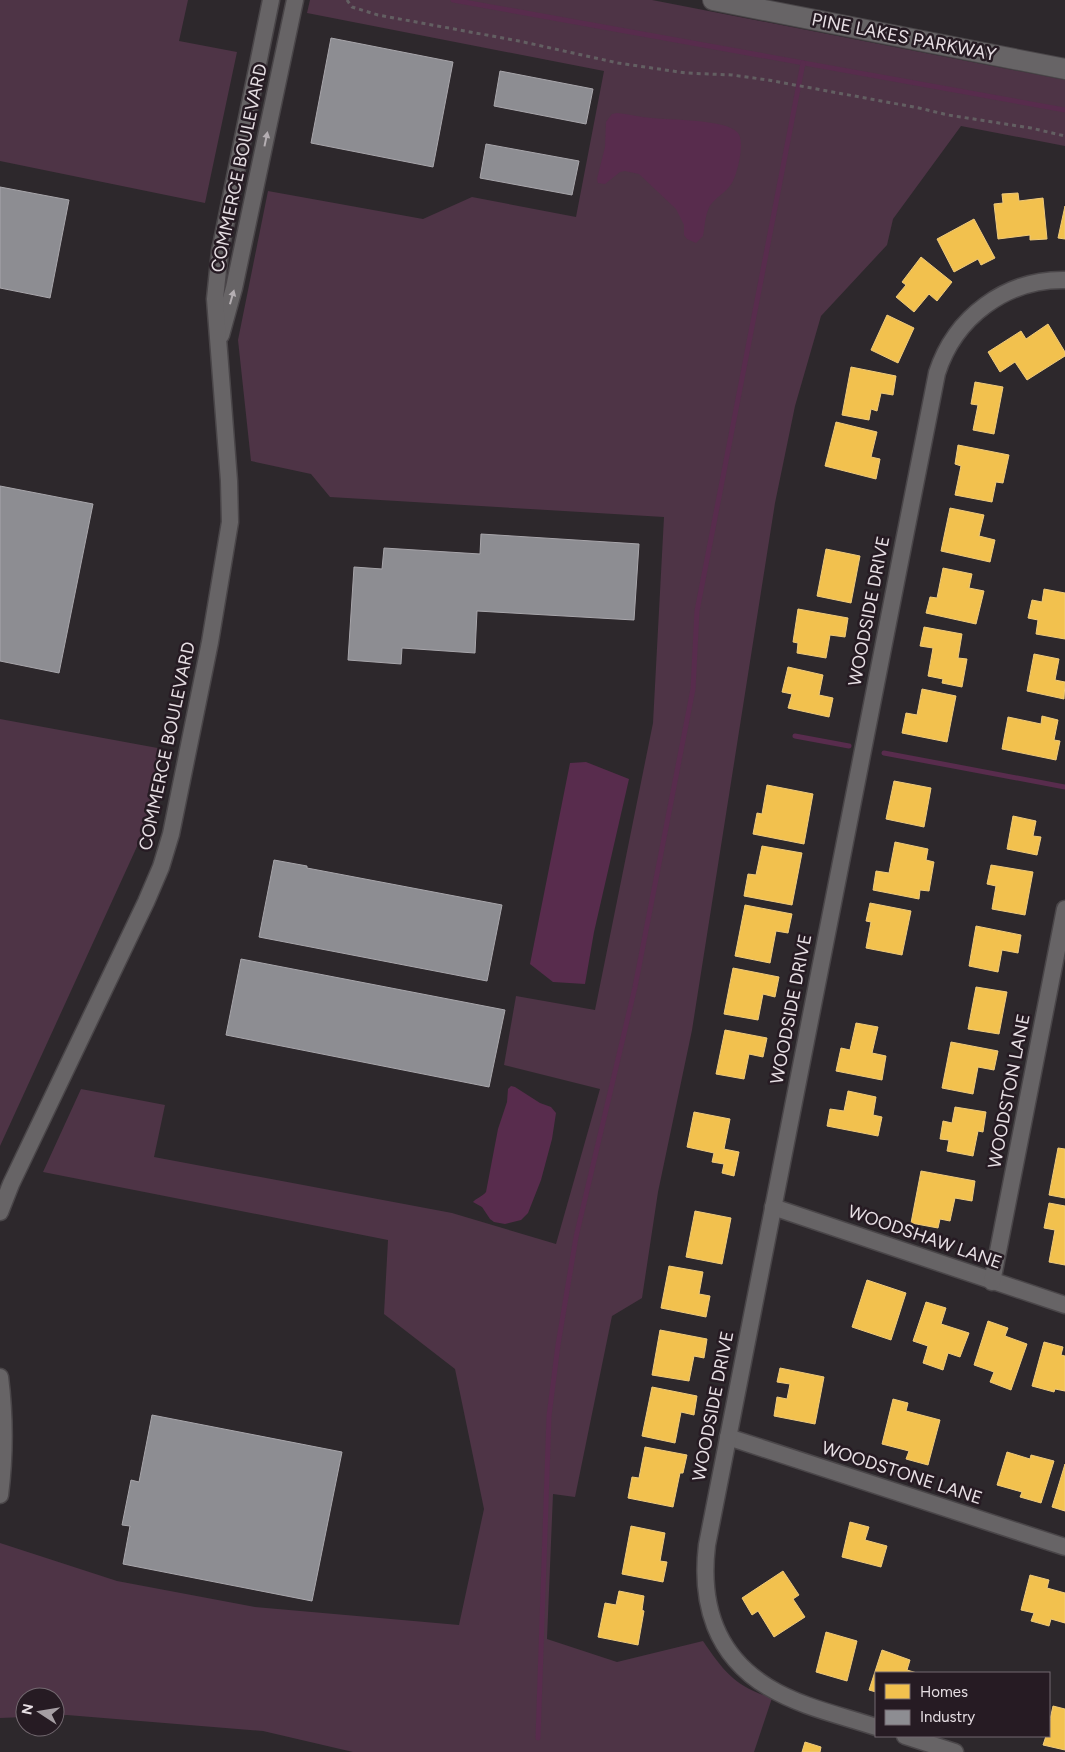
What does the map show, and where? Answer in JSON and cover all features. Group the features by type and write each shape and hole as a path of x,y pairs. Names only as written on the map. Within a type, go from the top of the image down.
{"street":[{"name":"COMMERCE BOULEVARD","path":"0,1212 11,1184 146,902 167,850 171,834 208,654 230,522 230,480 215,300 220,251 270,0"},
{"name":"COMMERCE BOULEVARD","path":"218,344 234,288 295,0"},
{"name":"PINE LAKES PARKWAY","path":"713,0 1065,69"},
{"name":"WOODSIDE DRIVE","path":"875,1727 807,1705 769,1688 742,1666 720,1638 707,1602 705,1566 707,1545 937,373 941,360 954,336 967,320 986,304 1002,294 1019,287 1046,280 1065,280"},
{"name":"WOODSTON LANE","path":"992,1282 1065,909"},
{"name":"WOODSHAW LANE","path":"773,1207 1065,1305"},
{"path":"0,1377 4,1438 0,1495"},
{"name":"WOODSTONE LANE","path":"728,1437 1065,1548"},
{"path":"907,1737 955,1752"}],"path":[{"path":"347,0 352,6 378,15 519,41 610,61 686,73 732,75 768,80 948,115 1031,128 1065,136"}],"shaded area":[{"path":"0,0 188,0 179,41 237,52 205,203 0,161"},
{"path":"310,0 652,0 1065,80 1065,146 961,126 893,219 887,245 821,316 795,406 775,503 692,1030 658,1192 642,1298 612,1316 575,1497 553,1494 547,1639 617,1662 703,1641 732,1677 749,1689 772,1698 754,1752 353,1752 263,1731 65,1715 65,1687 15,1687 15,1717 0,1718 0,1543 117,1581 255,1607 459,1625 484,1509 455,1369 384,1314 388,1240 43,1172 81,1089 165,1105 154,1157 452,1213 556,1244 600,1089 504,1065 516,996 595,1010 653,723 664,517 330,497 311,474 251,461 238,340 268,191 423,219 472,197 576,217 604,71 307,13"},
{"path":"612,114 710,123 732,128 738,133 741,150 735,176 729,188 710,206 703,236 696,243 687,239 684,235 684,225 676,209 639,174 625,171 620,172 605,184 598,183 597,179 605,147 606,122"},
{"path":"0,719 163,749 145,829 0,1146"},
{"path":"586,762 629,779 594,932 585,984 553,982 530,964 570,763"},
{"path":"511,1086 540,1103 551,1107 556,1113 552,1139 541,1180 528,1213 521,1220 505,1224 494,1222 482,1207 473,1202 486,1192 498,1129 507,1102 508,1089"}],"building: Homes":[{"path":"1018,193 1019,201 1043,198 1047,239 1030,240 1030,235 998,239 994,204 1003,203 1002,194"},
{"path":"1065,206 1065,239 1058,238"},
{"path":"974,219 995,258 981,265 978,259 954,272 937,239"},
{"path":"921,257 952,282 937,301 929,294 914,312 896,297 906,285 902,282"},
{"path":"887,315 914,328 898,363 871,350"},
{"path":"1048,324 1065,352 1065,356 1027,380 1015,362 1000,372 988,352 1021,331 1026,339"},
{"path":"851,367 896,376 893,395 881,393 877,411 871,409 869,420 842,415"},
{"path":"975,382 1003,387 994,434 973,430 978,405 971,404"},
{"path":"836,422 877,432 871,457 880,459 876,479 825,466"},
{"path":"958,445 1009,455 1003,483 996,482 992,502 955,495 961,466 955,464"},
{"path":"950,508 984,515 979,536 995,540 990,562 941,551"},
{"path":"826,549 860,556 851,603 817,596"},
{"path":"943,568 972,574 969,588 984,591 976,624 926,613 930,597 937,598"},
{"path":"1044,589 1065,593 1065,639 1036,634 1038,620 1028,618 1032,600 1042,602"},
{"path":"798,609 848,618 845,637 830,635 826,658 797,653 798,643 793,642"},
{"path":"924,627 962,634 958,658 967,659 962,687 942,683 943,679 928,676 933,648 920,646"},
{"path":"1034,654 1059,659 1055,680 1065,682 1064,699 1027,691"},
{"path":"788,667 823,675 819,695 833,698 829,717 788,708 792,694 782,692"},
{"path":"922,689 956,696 947,742 902,733 906,713 917,715"},
{"path":"1042,716 1058,720 1054,740 1060,741 1056,760 1002,749 1008,717 1041,724"},
{"path":"894,781 931,788 924,827 886,819"},
{"path":"767,785 813,794 804,844 753,834 757,813 762,814"},
{"path":"1013,816 1036,821 1033,836 1041,837 1037,855 1007,849"},
{"path":"895,842 928,849 926,860 934,862 929,891 920,890 919,899 873,890 876,871 889,873"},
{"path":"762,846 802,853 792,905 744,896 748,874 756,875"},
{"path":"991,865 1033,872 1025,915 992,909 996,886 987,884"},
{"path":"870,903 911,911 902,955 866,948 871,922 866,921"},
{"path":"745,905 792,914 788,933 776,931 770,963 735,956"},
{"path":"976,926 1021,935 1018,953 1002,950 998,972 969,966"},
{"path":"733,968 779,977 775,997 763,994 758,1020 724,1014"},
{"path":"976,987 1007,992 999,1034 968,1029"},
{"path":"856,1023 878,1027 872,1053 886,1056 882,1080 836,1071 841,1048 850,1050"},
{"path":"725,1030 767,1038 763,1057 749,1054 744,1079 716,1074"},
{"path":"951,1042 998,1051 994,1070 978,1067 973,1094 942,1088"},
{"path":"848,1091 876,1097 873,1115 882,1117 878,1136 827,1126 830,1109 844,1111"},
{"path":"955,1107 986,1112 983,1132 978,1131 973,1156 947,1151 949,1140 940,1139 943,1121 952,1123"},
{"path":"694,1112 730,1119 724,1149 739,1152 734,1176 722,1173 724,1164 712,1162 714,1153 687,1147"},
{"path":"1058,1148 1065,1149 1065,1198 1049,1195"},
{"path":"921,1171 975,1181 972,1201 955,1198 950,1221 940,1219 938,1228 911,1223"},
{"path":"1049,1203 1065,1206 1065,1265 1049,1262 1055,1230 1044,1228"},
{"path":"695,1211 731,1218 722,1264 686,1257"},
{"path":"669,1266 703,1272 699,1294 710,1296 706,1317 661,1308"},
{"path":"867,1280 906,1293 891,1340 852,1327"},
{"path":"926,1302 946,1308 941,1324 969,1333 960,1357 948,1353 943,1370 923,1363 928,1346 913,1341"},
{"path":"988,1321 1008,1328 1005,1336 1027,1344 1011,1390 990,1382 994,1372 974,1365"},
{"path":"660,1330 707,1339 704,1358 694,1356 689,1381 652,1375"},
{"path":"1044,1342 1063,1347 1061,1355 1065,1356 1065,1391 1055,1389 1054,1392 1032,1386"},
{"path":"780,1368 824,1377 815,1424 774,1416 777,1397 787,1399 790,1384 777,1382"},
{"path":"652,1387 697,1396 694,1415 681,1412 675,1443 642,1436"},
{"path":"893,1399 908,1403 906,1411 940,1420 928,1465 906,1459 909,1451 882,1444"},
{"path":"645,1447 687,1455 683,1473 680,1473 673,1507 628,1498 632,1477 639,1478"},
{"path":"1007,1452 1030,1459 1031,1455 1054,1461 1041,1503 1020,1497 1022,1492 997,1485"},
{"path":"1065,1464 1065,1511 1052,1507"},
{"path":"850,1522 869,1527 865,1540 887,1546 881,1567 842,1557"},
{"path":"631,1526 665,1533 660,1561 667,1562 663,1582 622,1574"},
{"path":"783,1571 799,1595 793,1599 805,1617 774,1637 758,1611 752,1615 742,1598"},
{"path":"1030,1575 1049,1580 1047,1588 1065,1593 1065,1623 1051,1619 1049,1626 1031,1621 1034,1613 1021,1610"},
{"path":"619,1591 644,1596 642,1610 644,1611 638,1645 598,1637 605,1603 616,1605"},
{"path":"826,1632 857,1641 847,1681 816,1672"},
{"path":"882,1650 910,1660 907,1670 914,1672 875,1672 875,1692 869,1690"},
{"path":"1053,1706 1065,1709 1065,1750 1043,1745 1046,1737 1050,1737 1050,1720"},
{"path":"805,1742 821,1747 820,1752 802,1752"}],"building: Industry":[{"path":"331,38 453,62 433,167 311,143"},
{"path":"500,71 593,89 586,124 494,106"},
{"path":"486,144 579,161 572,195 480,178"},
{"path":"0,187 69,200 50,298 0,288"},
{"path":"0,486 93,504 59,673 0,661"},
{"path":"481,534 639,544 634,620 477,611 475,653 402,648 401,664 348,660 354,567 382,569 384,548 480,554"},
{"path":"274,860 502,905 487,981 259,937"},
{"path":"241,959 505,1010 489,1087 226,1035"},
{"path":"152,1415 342,1452 312,1601 123,1564 130,1526 122,1525 131,1480 139,1482"}],"waterway":[{"path":"453,0 1065,110"},
{"path":"538,1738 549,1416 558,1345 576,1237 635,987 693,689 697,611 803,63"},
{"path":"795,736 849,746"},
{"path":"884,753 1065,787"}]}
